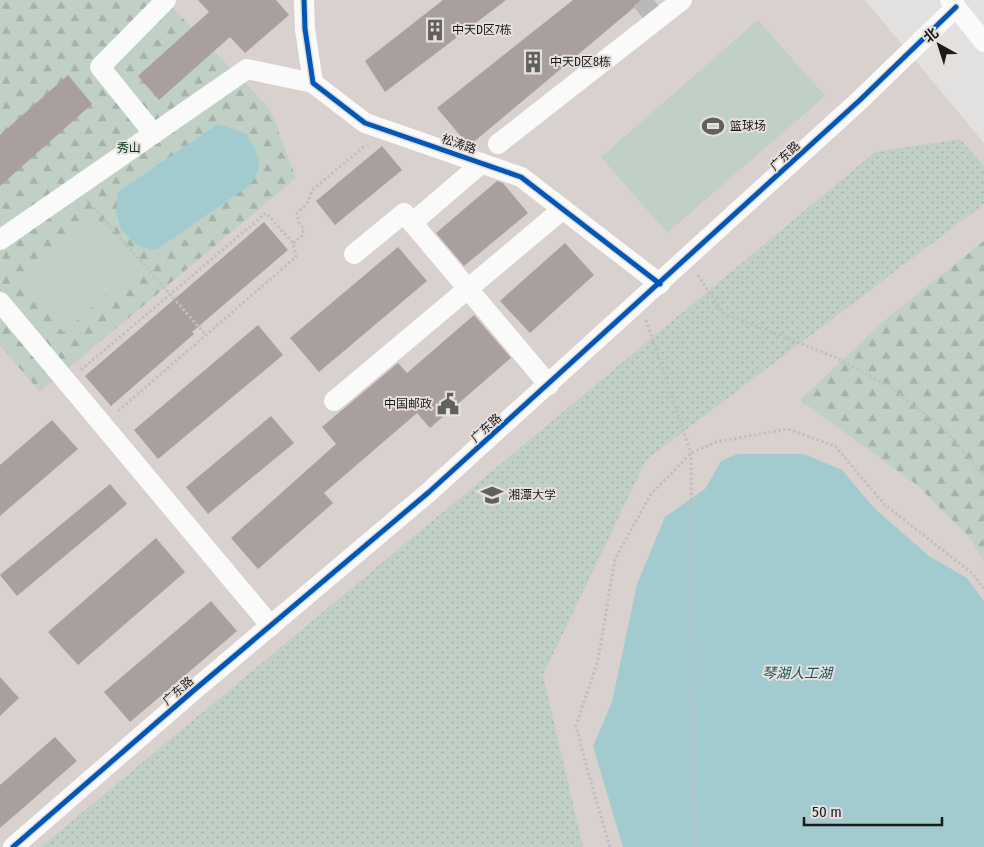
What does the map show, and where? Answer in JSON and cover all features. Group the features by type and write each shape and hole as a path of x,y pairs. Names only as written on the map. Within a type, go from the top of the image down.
{"street":[{"path":"154,134 100,67 166,0"},
{"path":"0,240 248,69 313,83 304,29 304,0"},
{"path":"498,144 682,0"},
{"path":"954,4 984,42"},
{"name":"广东路","path":"13,847 429,492 549,385 860,100 954,4"},
{"name":"松涛路","path":"313,83 365,123 521,177 660,284"},
{"path":"412,223 482,163"},
{"path":"334,401 563,209"},
{"path":"354,254 404,213 549,385"},
{"path":"0,302 271,626"}],"path":[{"path":"293,243 303,234 303,228 299,223 297,213 307,204 312,190 385,129"},
{"path":"76,188 206,335"},
{"path":"67,382 266,213 293,243 296,257 102,424"},
{"path":"698,275 723,313 836,357 890,387 943,428 984,476"},
{"path":"646,320 691,453 694,847"},
{"path":"610,847 576,726 598,660 616,559 651,494 691,453 716,442 788,428 835,446 884,504 973,574 984,589"}],"shaded area":[{"name":"湘潭大学","path":"0,0 865,0 984,143 984,847 0,847"}],"green space":[{"name":"秀山","path":"0,0 165,0 270,109 296,178 40,392 0,345"},
{"name":"篮球场","path":"758,20 825,96 667,233 601,157"},
{"path":"960,139 984,166 984,204 646,460 543,675 583,847 41,847 875,152"},
{"path":"92,215 137,268 63,332 18,279"},
{"path":"984,241 984,562 971,539 917,485 800,400 885,320"}],"water":[{"path":"218,124 247,134 259,160 258,171 250,185 156,250 140,247 120,227 116,211 118,192"},
{"name":"琴湖人工湖","path":"737,454 804,454 842,470 874,508 929,556 967,578 984,601 984,847 623,847 593,746 612,702 637,584 665,517 705,489 721,461"}],"building":[{"path":"198,0 276,0 289,15 245,53 230,37 159,100 138,76 209,12"},
{"name":"中天D区7栋","path":"443,0 506,0 385,92 365,61"},
{"name":"中天D区8栋","path":"573,0 643,0 469,146 437,108"},
{"path":"68,75 92,104 0,186 0,135"},
{"path":"382,146 402,170 335,225 316,201"},
{"path":"497,181 503,183 528,213 464,266 436,233"},
{"path":"264,222 288,250 192,332 194,334 111,406 85,376"},
{"path":"565,243 594,275 530,333 500,301"},
{"path":"398,247 427,281 319,372 290,338"},
{"path":"474,315 511,358 430,428 417,413 324,493 333,503 258,569 231,538 336,444 322,427 398,363 407,373"},
{"path":"258,325 283,355 158,459 134,430"},
{"path":"271,416 294,443 208,514 186,487"},
{"path":"52,420 78,449 0,516 0,465"},
{"path":"110,484 127,504 17,596 0,575"},
{"path":"156,538 185,572 78,665 48,632"},
{"path":"211,601 237,631 130,722 104,692"},
{"path":"0,677 19,698 0,716"},
{"path":"55,737 77,761 0,828 0,785"}],"tunnel":[{"path":"641,0 657,20"}],"cycle path":[{"path":"304,0 305,29 313,83 365,123 521,177 660,284"},
{"path":"13,847 193,691 429,492 860,100 956,7"}],"place":[{"name":"中天D区7栋","path":"435,30"},
{"name":"中天D区8栋","path":"533,62"},
{"name":"篮球场","path":"713,126"},
{"name":"中国邮政","path":"448,404"},
{"name":"湘潭大学","path":"492,495"}]}
